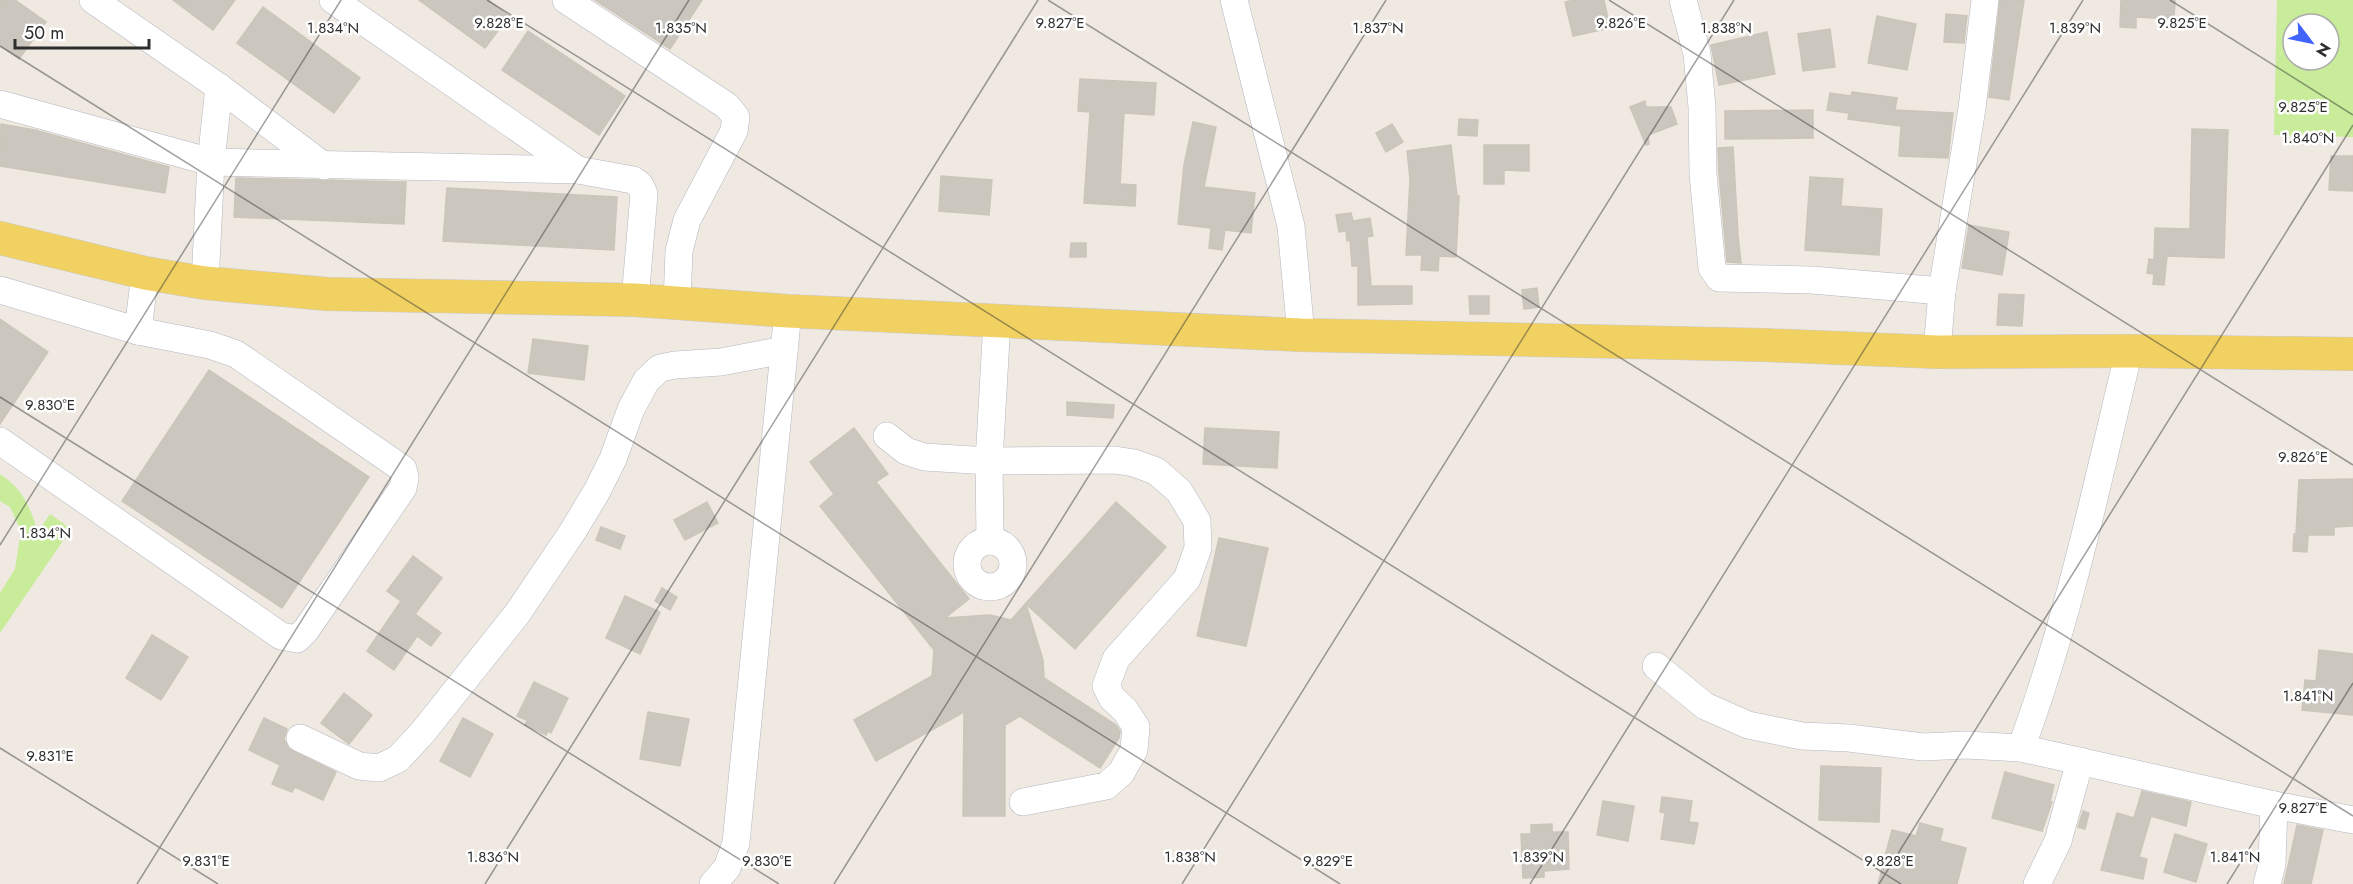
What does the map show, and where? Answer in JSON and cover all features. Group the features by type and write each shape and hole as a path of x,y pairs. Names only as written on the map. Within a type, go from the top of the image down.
{"main road":[{"path":"0,238 145,273 205,283 327,294 635,300 788,311 1300,335 1764,345 1937,352 2129,351 2353,354"}],"street":[{"path":"93,0 219,87 324,166"},
{"path":"333,0 578,170"},
{"path":"566,0 727,106 736,117 734,131 687,220 679,251 677,303"},
{"path":"1234,0 1291,226 1300,335"},
{"path":"1683,0 1697,54 1702,107 1705,198 1712,268 1719,278 1812,280 1942,291"},
{"path":"1937,352 1942,291 1972,108 1985,0"},
{"path":"205,283 211,162 219,87"},
{"path":"0,105 211,162 578,170 633,180 640,185 644,194 635,300"},
{"path":"138,331 145,273"},
{"path":"0,290 138,331 210,345 236,354 403,469 405,478 403,488 306,630 297,639 281,636 0,441"},
{"path":"723,879 736,843 788,311"},
{"path":"990,541 989,461 997,321"},
{"path":"300,738 359,766 379,768 398,759 423,732 517,614 573,531 602,480 631,410 646,381 660,368 721,362 784,350"},
{"path":"2021,748 2039,699 2086,531 2129,351"},
{"path":"887,436 906,451 924,457 989,461 1115,460 1134,463 1156,471 1179,491 1197,521 1198,548 1187,579 1116,659 1106,686 1112,698 1125,710 1136,727 1134,750 1121,773 1106,786 1023,802"},
{"path":"1656,666 1705,706 1748,726 1802,736 1849,738 1923,747 1966,745 2021,748 2274,806 2353,820"},
{"path":"2037,884 2058,841 2080,761"},
{"path":"2268,884 2272,864 2274,806"}],"green space":[{"path":"2277,0 2353,0 2353,137 2274,135"},
{"path":"0,474 15,486 25,499 38,532 50,514 71,529 0,633 0,593 15,569 21,531 10,507 0,501"}],"building":[{"path":"0,0 15,0 46,22 19,59 0,45"},
{"path":"173,0 235,0 213,30"},
{"path":"419,0 488,0 509,16 485,48"},
{"path":"595,0 702,0 670,49"},
{"path":"1604,0 1610,28 1573,36 1565,2"},
{"path":"2000,0 2024,0 2009,100 1989,97"},
{"path":"2121,0 2175,0 2174,19 2136,17 2136,28 2120,27"},
{"path":"263,7 360,78 334,113 237,43"},
{"path":"1946,14 1967,16 1964,43 1944,42"},
{"path":"1877,16 1916,24 1907,70 1868,63"},
{"path":"1830,29 1835,67 1803,71 1798,34"},
{"path":"528,31 625,96 599,135 502,70"},
{"path":"1767,32 1775,74 1719,85 1711,45"},
{"path":"1080,79 1156,83 1154,115 1124,113 1120,184 1136,185 1135,206 1084,203 1090,112 1078,111"},
{"path":"1852,92 1897,98 1895,110 1953,113 1948,158 1899,156 1901,126 1848,119 1849,113 1827,110 1830,93 1851,96"},
{"path":"1645,101 1646,107 1671,107 1677,124 1648,135 1649,144 1646,145 1630,107"},
{"path":"1813,110 1813,138 1725,139 1725,111"},
{"path":"1459,119 1478,120 1477,136 1458,135"},
{"path":"1193,122 1216,127 1204,187 1255,193 1251,233 1225,230 1222,250 1209,248 1211,228 1178,224 1184,165"},
{"path":"1,124 35,130 169,167 165,193 0,166"},
{"path":"1392,124 1403,142 1386,152 1376,133"},
{"path":"2192,129 2228,130 2224,258 2167,256 2164,285 2153,284 2154,274 2147,273 2149,259 2154,260 2155,228 2190,229"},
{"path":"1451,145 1457,196 1459,196 1456,257 1439,256 1438,271 1421,270 1422,255 1406,255 1410,179 1407,151"},
{"path":"1484,145 1529,145 1529,171 1504,170 1504,184 1484,184"},
{"path":"1733,147 1741,263 1727,262 1719,173 1718,148"},
{"path":"2331,156 2353,156 2353,191 2329,190"},
{"path":"941,176 992,180 989,215 939,211"},
{"path":"1810,177 1843,179 1841,206 1882,209 1879,255 1805,250"},
{"path":"236,178 406,182 404,224 234,217"},
{"path":"447,188 617,197 614,250 443,241"},
{"path":"1351,213 1353,221 1370,218 1373,236 1367,237 1371,286 1412,286 1412,304 1358,305 1358,266 1352,266 1350,240 1347,241 1346,231 1339,232 1336,215"},
{"path":"1969,225 2009,232 2002,275 1962,268"},
{"path":"1071,243 1086,243 1086,257 1070,257"},
{"path":"1537,288 1539,307 1524,309 1522,290"},
{"path":"1999,294 2024,295 2022,326 1997,325"},
{"path":"1469,296 1489,296 1489,314 1470,314"},
{"path":"0,319 48,352 0,424"},
{"path":"533,339 588,346 584,380 528,373"},
{"path":"209,370 369,477 282,608 122,501"},
{"path":"1067,402 1114,405 1113,418 1067,415"},
{"path":"854,428 888,474 876,482 969,599 945,618 990,615 1011,620 1116,502 1166,547 1075,649 1026,604 1043,660 1044,678 1116,725 1120,731 1119,738 1100,768 1020,716 1005,725 1005,816 963,816 964,712 876,761 854,720 932,676 934,650 820,506 834,494 810,462"},
{"path":"1205,428 1279,432 1277,468 1203,464"},
{"path":"2353,479 2353,526 2334,527 2334,535 2304,535 2308,536 2307,552 2293,551 2299,480"},
{"path":"707,502 718,523 685,540 674,520"},
{"path":"601,527 625,536 620,549 596,540"},
{"path":"1219,538 1268,548 1246,646 1197,636"},
{"path":"413,556 442,578 415,614 441,633 431,646 417,636 394,670 367,651 401,601 387,591"},
{"path":"662,588 677,597 670,610 655,601"},
{"path":"625,596 660,612 640,654 606,638"},
{"path":"152,635 188,657 161,700 126,678"},
{"path":"2319,650 2353,654 2353,715 2302,710 2305,680 2316,681"},
{"path":"534,682 568,698 551,733 548,731 546,735 525,725 527,720 517,716"},
{"path":"344,693 372,715 349,744 321,723"},
{"path":"648,712 689,719 680,766 640,759"},
{"path":"264,718 287,729 284,739 289,749 336,772 323,800 295,787 292,792 272,784 280,765 249,750"},
{"path":"463,718 493,734 470,777 440,761"},
{"path":"1821,766 1881,768 1879,822 1819,820"},
{"path":"2005,772 2054,785 2050,802 2052,802 2042,831 1992,818"},
{"path":"2142,791 2191,802 2186,826 2151,816 2139,857 2147,859 2143,879 2101,870 2117,813 2134,818"},
{"path":"1662,797 1692,801 1689,822 1698,823 1694,844 1661,839 1665,813 1660,812"},
{"path":"1603,801 1634,806 1628,841 1597,835"},
{"path":"2083,811 2089,813 2085,829 2078,827"},
{"path":"1920,823 1943,829 1940,841 1966,848 1957,884 1878,884 1892,830 1916,836"},
{"path":"1552,824 1552,832 1568,832 1569,869 1544,871 1544,877 1523,878 1521,834 1531,834 1531,825"},
{"path":"2297,825 2323,830 2311,884 2284,884"},
{"path":"2175,834 2207,844 2196,882 2164,872"}]}
